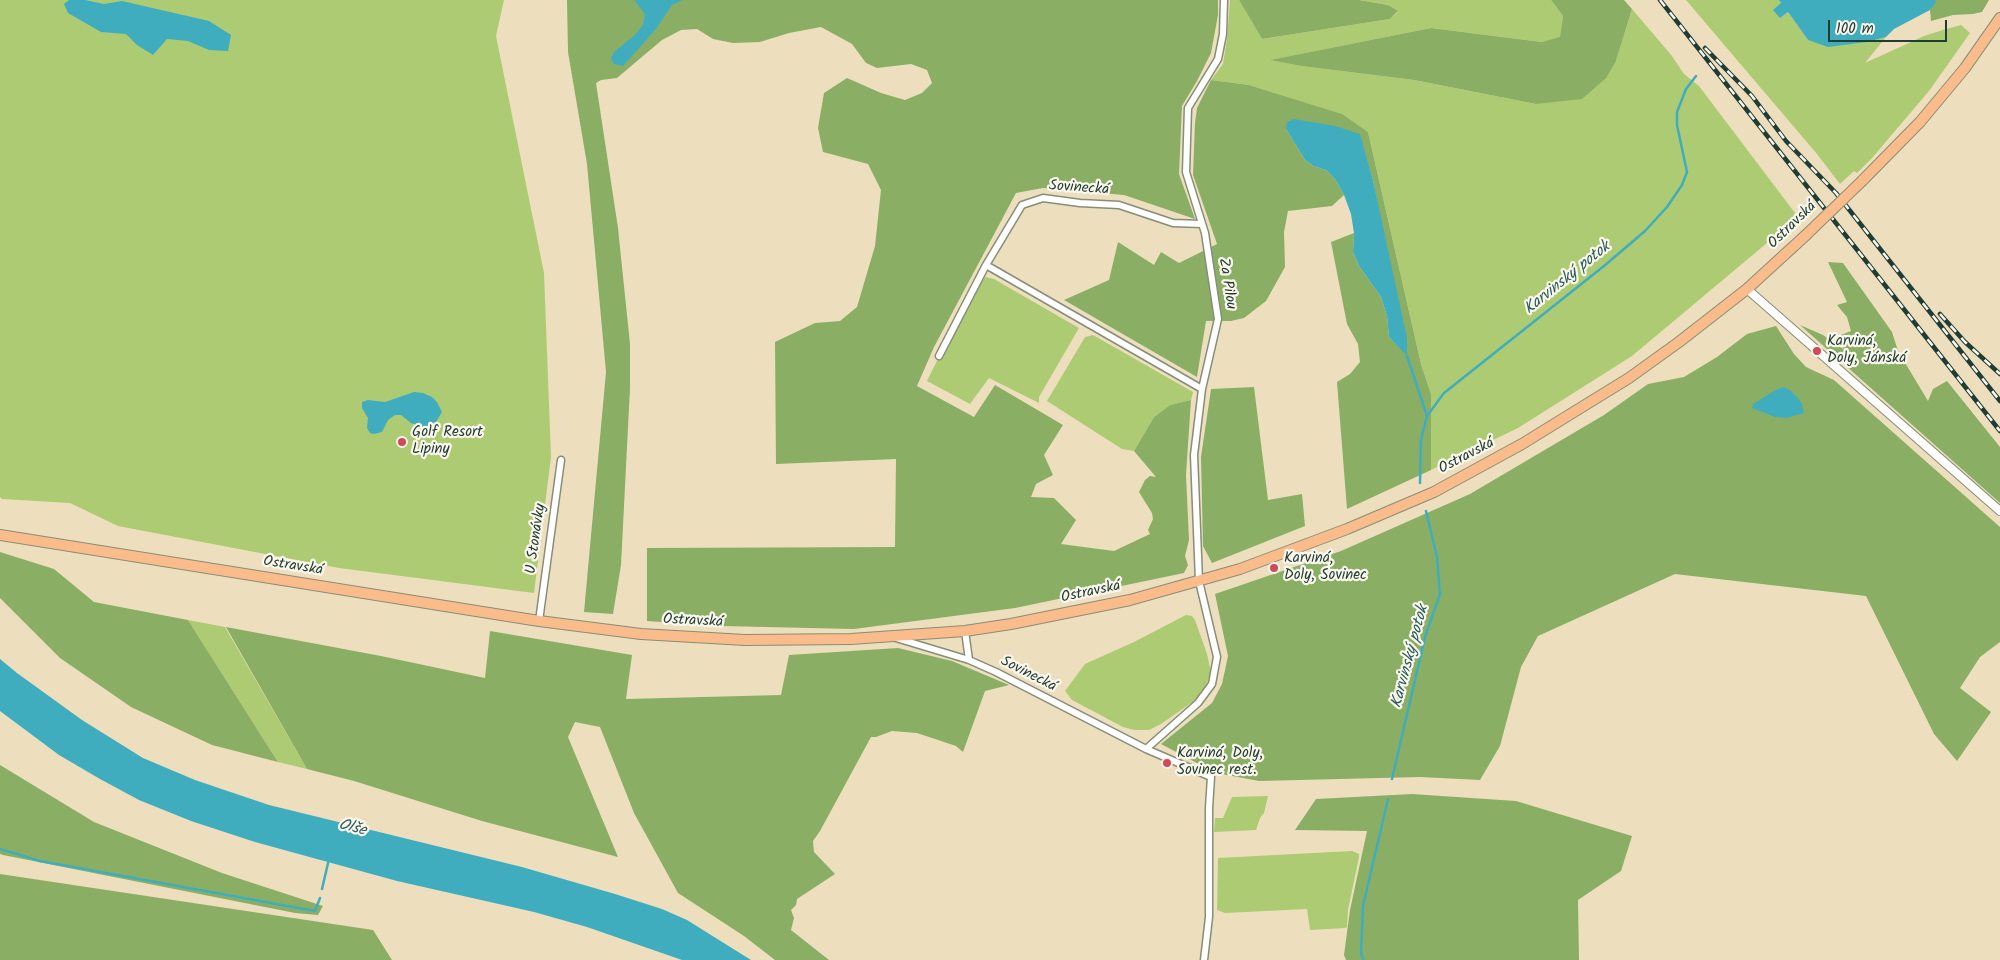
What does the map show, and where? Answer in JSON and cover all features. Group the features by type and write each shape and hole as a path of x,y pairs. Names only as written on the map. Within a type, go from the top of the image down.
{"main road":[{"name":"Ostravská","path":"0,535 539,621 668,636 745,640 892,637 964,631 1058,615 1130,600 1281,555 1434,492 1479,469 1629,378 1672,348 1747,288 1862,181 1920,122 1964,68 2000,18"}],"street":[{"name":"Za Pilou","path":"1199,581 1194,455 1202,389 1218,319 1202,224 1186,172 1188,108 1218,58 1223,34 1224,0"},
{"name":"Sovinecká","path":"939,356 986,265 1022,205 1043,198 1080,203 1119,204 1173,223 1202,224"},
{"path":"986,265 1202,389"},
{"path":"1747,288 2000,511"},
{"name":"U Stonávky","path":"539,621 561,460"},
{"path":"1146,749 1198,703 1212,684 1217,656 1199,581"},
{"path":"964,631 969,660"},
{"name":"Sovinecká","path":"892,637 969,660 1146,749 1211,777 1209,808 1209,917 1204,960"}],"green space":[{"path":"0,0 504,0 496,36 544,273 551,457 534,593 339,568 118,526 70,503 2,499 0,497"},
{"path":"567,0 1218,0 1218,15 1211,53 1182,106 1179,174 1195,219 1124,195 1043,188 1016,193 934,347 917,386 974,417 995,385 1063,425 1044,455 1053,475 1036,484 1031,497 1054,498 1076,520 1061,544 1114,551 1150,534 1148,530 1153,519 1152,513 1139,492 1145,480 1150,476 1156,477 1134,451 1154,417 1170,405 1191,400 1186,475 1189,540 1185,556 1188,565 1184,573 1015,608 854,629 721,626 647,621 647,548 895,547 896,459 776,464 775,342 815,323 840,321 857,307 875,246 881,190 868,164 823,152 818,128 824,93 847,78 881,93 905,100 922,93 932,83 927,70 911,64 877,68 866,63 852,44 821,27 789,33 760,42 733,43 713,39 697,29 681,30 662,40 617,78 601,80 596,83 618,228 630,344 630,388 621,565 613,614 584,612 606,372 587,164 568,52"},
{"path":"1230,0 1239,0 1262,39 1390,19 1398,12 1388,5 1359,0 1551,0 1563,16 1560,38 1542,42 1431,28 1271,60 1301,66 1414,80 1536,104 1616,61 1632,9 1672,56 1684,74 1699,86 1798,217 1632,356 1518,428 1431,470 1431,394 1421,364 1368,132 1341,114 1249,85 1211,80 1223,64"},
{"path":"1239,0 1359,0 1388,5 1398,11 1390,19 1262,39"},
{"path":"1551,0 1624,0 1632,9 1616,61 1606,78 1582,99 1536,104 1414,80 1301,66 1270,60 1431,28 1542,42 1560,37 1563,16"},
{"path":"1686,0 1780,0 1780,18 1788,12 1808,40 1851,44 1886,37 1865,63 1924,36 1946,29 1961,25 1970,33 1929,91 1872,158 1857,173 1854,171 1840,184 1817,154"},
{"path":"1935,0 1989,0 1982,12 1953,15 1931,21 1930,10"},
{"path":"1211,80 1249,85 1342,114 1368,132 1421,364 1431,394 1431,470 1347,509 1337,382 1350,374 1360,362 1358,344 1347,324 1331,242 1354,233 1353,252 1359,266 1381,297 1387,316 1389,337 1407,355 1373,180 1359,134 1286,129 1305,160 1313,166 1326,170 1335,179 1344,195 1332,206 1288,211 1284,232 1285,267 1266,301 1244,318 1231,321 1206,321 1197,377 1064,300 1109,280 1118,242 1154,265 1161,252 1179,263 1217,244 1193,175 1197,108"},
{"path":"1828,262 1843,263 1892,332 1898,351 1928,401 1933,389 1947,381 2000,447 2000,503 1800,325 1823,335 1843,349 1841,335 1851,331 1847,317 1837,305 1847,302"},
{"path":"985,277 994,279 1079,328 1039,397 1039,403 989,378 970,404 927,381 962,310"},
{"path":"1776,326 1794,354 1806,367 1834,380 2000,527 2000,642 1980,657 1960,688 1991,712 1957,761 1934,734 1866,596 1675,574 1538,636 1521,667 1500,746 1480,780 1420,777 1259,781 1216,773 1161,744 1212,703 1222,684 1228,656 1215,594 1341,551 1470,494 1604,415 1648,384 1684,377 1717,357 1747,334"},
{"path":"1093,335 1193,392 1191,400 1170,405 1154,417 1134,451 1122,449 1047,401 1085,337"},
{"path":"1254,387 1268,500 1302,494 1305,526 1212,563 1203,546 1201,457 1211,389"},
{"path":"0,552 54,569 94,602 188,620 278,762 212,745 131,707 60,658 0,598"},
{"path":"1186,615 1192,616 1195,620 1211,672 1205,688 1194,701 1161,724 1149,730 1134,730 1123,727 1072,700 1065,691 1085,664 1134,642"},
{"path":"188,620 225,627 307,769 278,762"},
{"path":"226,627 485,678 490,631 632,655 626,699 781,695 789,655 898,648 952,661 1009,685 985,691 963,752 956,746 917,733 892,731 871,737 813,841 814,852 835,874 797,899 796,905 791,910 794,918 791,930 829,960 775,960 744,936 678,893 634,813 600,727 575,722 568,737 618,857 482,821 354,781 307,769"},
{"path":"0,765 94,822 222,873 323,906 318,915 295,913 0,854"},
{"path":"1412,794 1516,801 1632,836 1621,871 1578,900 1579,960 1346,960 1344,955 1350,910 1367,831 1295,830 1316,799"},
{"path":"1268,796 1264,813 1256,830 1214,832 1215,818 1223,818 1232,797"},
{"path":"1352,851 1359,854 1359,857 1348,910 1347,927 1345,928 1310,930 1307,909 1225,913 1217,910 1218,858"},
{"path":"0,874 373,930 392,960 0,960"}],"water":[{"path":"69,0 85,0 104,4 122,1 209,21 231,35 228,51 209,50 188,41 167,39 153,55 137,45 126,34 101,32 68,13 64,4"},
{"path":"634,0 683,0 672,5 656,29 623,66 614,64 611,59 614,52 635,35 643,25 645,14"},
{"path":"1779,0 1935,0 1936,2 1930,10 1894,29 1886,37 1867,42 1828,47 1808,40 1788,12 1780,18 1773,10 1781,3"},
{"path":"1294,119 1335,126 1360,134 1373,180 1407,338 1407,356 1389,337 1387,316 1381,297 1359,266 1353,252 1354,233 1351,214 1344,195 1335,179 1326,170 1313,166 1305,160 1286,129 1287,122"},
{"path":"1783,387 1790,390 1797,397 1802,404 1804,413 1787,418 1775,417 1752,408 1753,404"},
{"path":"414,392 423,393 432,397 437,402 442,412 436,422 422,427 411,423 401,415 395,415 388,420 382,432 370,433 367,428 368,418 362,408 362,402 368,400 385,402"},
{"name":"Olše","path":"0,659 82,720 143,758 195,780 269,805 522,867 662,909 687,920 751,960 682,960 587,927 534,912 397,881 255,842 191,821 139,800 100,779 59,755 0,711"}],"waterway":[{"name":"Karvinský potok","path":"1420,483 1421,440 1427,416 1444,393 1604,266 1645,231 1667,207 1682,185 1687,172 1677,125 1677,112 1686,89 1696,76"},
{"path":"1407,356 1427,416"},
{"name":"Karvinský potok","path":"1392,779 1425,637 1440,594 1437,557 1426,511"},
{"name":"Karvinský potok","path":"1363,960 1361,953 1363,906 1388,799"},
{"path":"0,849 40,861 315,911 320,898"},
{"path":"322,889 329,859"}],"railway":[{"path":"1660,0 2000,431"},
{"path":"1705,48 1752,96 1786,141 1836,193 2000,401"},
{"path":"1940,314 1965,342 2000,374"}],"place":[{"name":"Karviná, Doly, Jánská","path":"1817,351"},
{"name":"Golf Resort Lipiny","path":"402,442"},
{"name":"Karviná, Doly, Sovinec","path":"1274,568"},
{"name":"Karviná, Doly, Sovinec rest.","path":"1167,763"}]}
